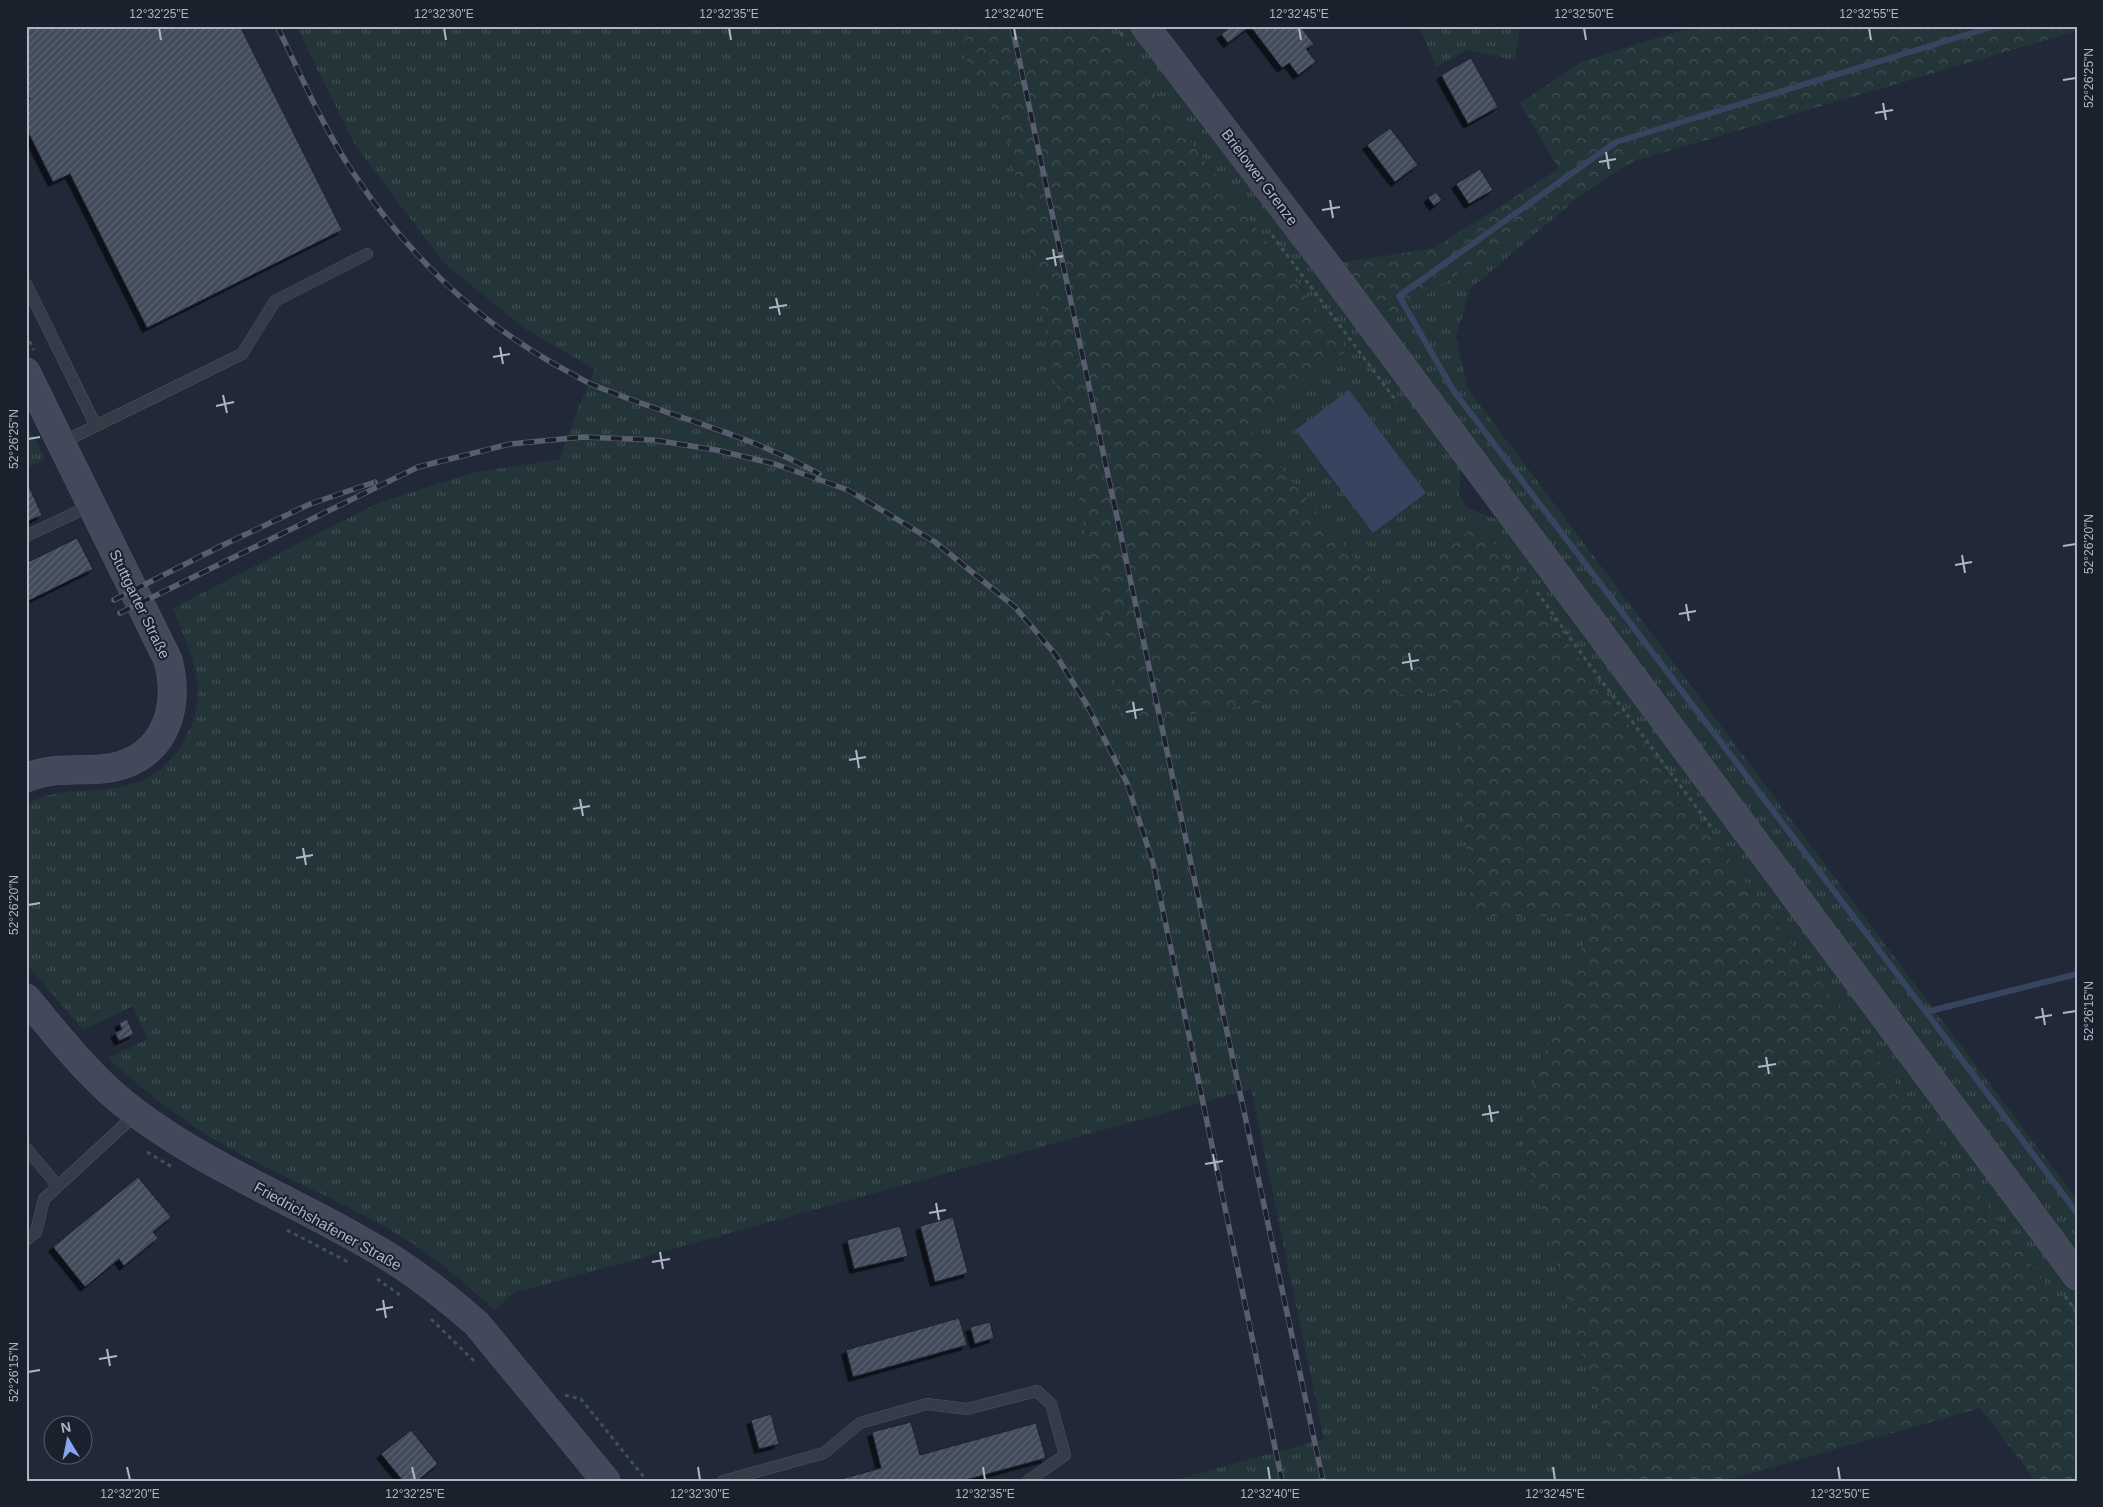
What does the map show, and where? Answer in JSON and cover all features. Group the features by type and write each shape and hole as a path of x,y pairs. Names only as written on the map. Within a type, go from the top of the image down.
{"main road":[{"name":"Brielower Grenze","path":"1146,26 1329,268 1372,329 2077,1276"},
{"name":"Stuttgarter Straße","path":"26,372 168,660 174,693 168,725 155,744 123,765 101,769 62,769 26,778"},
{"name":"Friedrichshafener Straße","path":"26,998 85,1067 127,1122 367,1243 419,1276 477,1324 606,1481"}],"lane":[{"path":"62,442 242,354 276,301 367,254"},
{"path":"26,284 96,426"},
{"path":"26,536 92,505"},
{"path":"26,1240 36,1232 44,1199 127,1122"},
{"path":"26,1148 58,1186"},
{"path":"723,1481 824,1453 860,1423 928,1404 967,1409 1037,1391 1051,1404 1065,1455 1028,1481"}],"path":[{"path":"127,1122 158,1160 175,1170"},
{"path":"280,1226 350,1264"},
{"path":"375,1279 408,1301"},
{"path":"425,1312 481,1368"}],"green space":[{"path":"296,26 947,26 1006,129 1123,723 1280,700 1453,692 1472,917 1593,916 1518,1129 1603,1426 1630,1481 1170,1481 1324,1439 1251,1089 514,1293 495,1310 412,1243 366,1216 220,1143 162,1104 108,1058 148,1039 133,1006 83,1030 26,963 26,805 48,795 110,789 146,779 156,773 175,754 189,731 194,718 198,693 193,661 173,608 378,503 472,473 560,459 575,416 595,369 525,329 443,262 355,145"},
{"path":"947,26 1104,26 1347,350 1248,427 1384,595 1479,524 2077,1326 2077,1481 2036,1481 1980,1408 1724,1481 1630,1481 1603,1426 1518,1129 1593,916 1472,917 1453,692 1280,700 1123,724 1006,129"},
{"path":"1104,26 1129,26 1461,468 1459,495 1468,508 1501,521 2077,1294 2077,1326 1479,524 1384,595 1248,427 1347,350"},
{"path":"1419,26 1520,26 1515,60 1467,50 1436,67"},
{"path":"1703,26 2077,26 2077,31 1634,161 1381,324 1334,264 1434,248 1559,169 1520,103 1581,62 1682,30"},
{"path":"1580,196 1470,289 1456,337 1468,389 2077,1200 2077,1254 1381,324"},
{"path":"26,422 45,459 26,468"}],"water":[{"path":"1349,390 1426,493 1373,533 1296,430"}],"building":[{"path":"26,26 240,26 342,230 147,328 70,174 53,182 26,128 26,100 30,99 26,92"},
{"path":"1232,26 1250,26 1228,43 1221,34"},
{"path":"1250,26 1300,26 1314,44 1306,49 1316,62 1298,75 1289,63 1282,68"},
{"path":"1471,58 1498,107 1468,124 1441,75"},
{"path":"1390,128 1418,165 1395,182 1367,145"},
{"path":"1480,169 1493,190 1469,204 1456,184"},
{"path":"1436,192 1442,200 1434,206 1428,198"},
{"path":"26,483 42,515 26,522"},
{"path":"77,538 93,569 26,602 26,563"},
{"path":"127,1019 134,1034 119,1041 115,1033 122,1029 119,1023"},
{"path":"138,1177 171,1217 153,1232 158,1238 124,1266 119,1259 85,1287 53,1247"},
{"path":"953,1217 968,1273 935,1282 920,1226"},
{"path":"900,1226 908,1256 854,1269 847,1240"},
{"path":"959,1318 967,1345 853,1377 846,1350"},
{"path":"990,1322 994,1338 975,1344 970,1327"},
{"path":"771,1414 779,1444 759,1449 751,1420"},
{"path":"911,1422 920,1455 1036,1423 1046,1458 962,1481 834,1481 881,1468 872,1432"},
{"path":"411,1430 438,1464 417,1481 403,1481 381,1454"}],"waterway":[{"path":"1995,26 1616,142 1399,296 1453,390 1926,1012 2077,974"},
{"path":"1926,1012 2077,1213"}],"railway":[{"path":"277,26 322,120 354,174 395,230 418,256 469,304 524,346 586,382 764,447 819,474"},
{"path":"1012,26 1323,1481"},
{"path":"120,613 418,467 510,444 583,437 654,440 716,450 775,464 848,490 935,542 1015,607 1056,655 1087,705 1127,783 1153,863 1282,1481"},
{"path":"114,600 310,504 375,482"}]}
